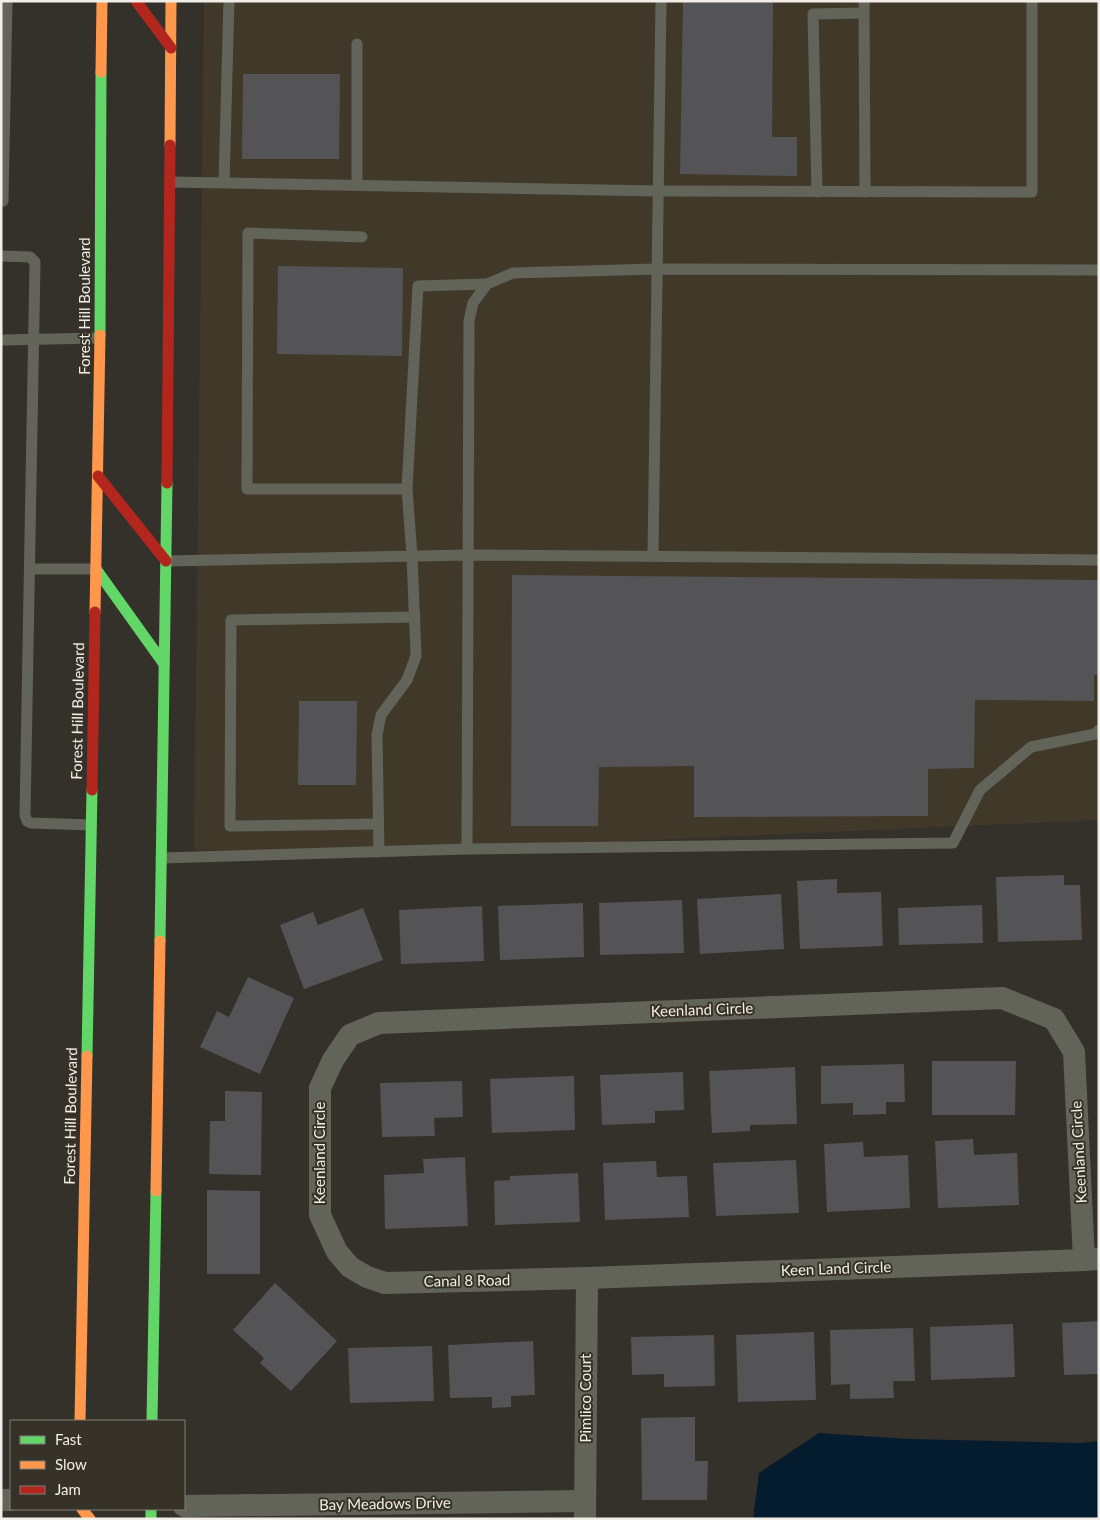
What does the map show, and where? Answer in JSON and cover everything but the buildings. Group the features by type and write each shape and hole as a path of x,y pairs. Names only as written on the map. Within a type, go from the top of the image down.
{"main road":[{"name":"Forest Hill Boulevard","path":"80,1420 98,476 102,1"},
{"path":"136,1 171,48"},
{"path":"152,1420 166,561 171,1"},
{"path":"98,476 166,561"},
{"path":"96,569 164,664"},
{"path":"81,1350 93,1404"}],"street":[{"name":"Keenland Circle","path":"350,1266 337,1252 320,1215 320,1088 333,1060 350,1035 379,1023 1002,998 1054,1019 1074,1052 1092,1259"},
{"name":"Keen Land Circle","path":"587,1278 1092,1259"},
{"name":"Canal 8 Road","path":"350,1266 367,1277 385,1283 587,1278"},
{"name":"Pimlico Court","path":"585,1510 587,1278"},
{"name":"Bay Meadows Drive","path":"185,1506 585,1510"}],"lane":[{"path":"1,200 3,200 6,1"},
{"path":"224,182 229,1"},
{"path":"653,555 661,1"},
{"path":"170,182 658,191 1032,192 1032,1"},
{"path":"816,192 813,14 864,7 865,192"},
{"path":"356,44 357,185"},
{"path":"362,237 248,233 247,489 407,489"},
{"path":"1,256 30,257 35,262 35,339 24,815 31,823 91,825"},
{"path":"379,852 377,735 381,715 407,680 416,656 407,489 418,286 487,284 513,273 656,269 1099,270"},
{"path":"467,849 469,321 472,303 487,284"},
{"path":"1,340 99,338"},
{"path":"166,561 469,554 1099,560"},
{"path":"30,569 96,569"},
{"path":"378,824 230,826 231,620 414,618"},
{"path":"161,858 467,849 953,843 980,790 1031,747 1095,734 1099,730"}],"shaded area":[{"path":"204,1 1099,1 1099,820 379,852 194,850"}],"water":[{"path":"819,1433 908,1439 1080,1443 1099,1441 1099,1519 753,1519 759,1473"}],"traffic: fast":[{"path":"100,335 101,72"},
{"path":"160,941 167,483"},
{"path":"96,569 164,664"},
{"path":"87,1056 92,790"},
{"path":"152,1420 156,1191"},
{"path":"151,1510 151,1519"}],"traffic: slow":[{"path":"101,72 102,1"},
{"path":"170,145 171,1"},
{"path":"95,612 100,335"},
{"path":"156,1191 160,941"},
{"path":"80,1420 87,1056"},
{"path":"83,1510 90,1519"}],"traffic: jam":[{"path":"136,1 171,48"},
{"path":"167,483 170,145"},
{"path":"98,476 166,561"},
{"path":"92,790 95,612"}]}
